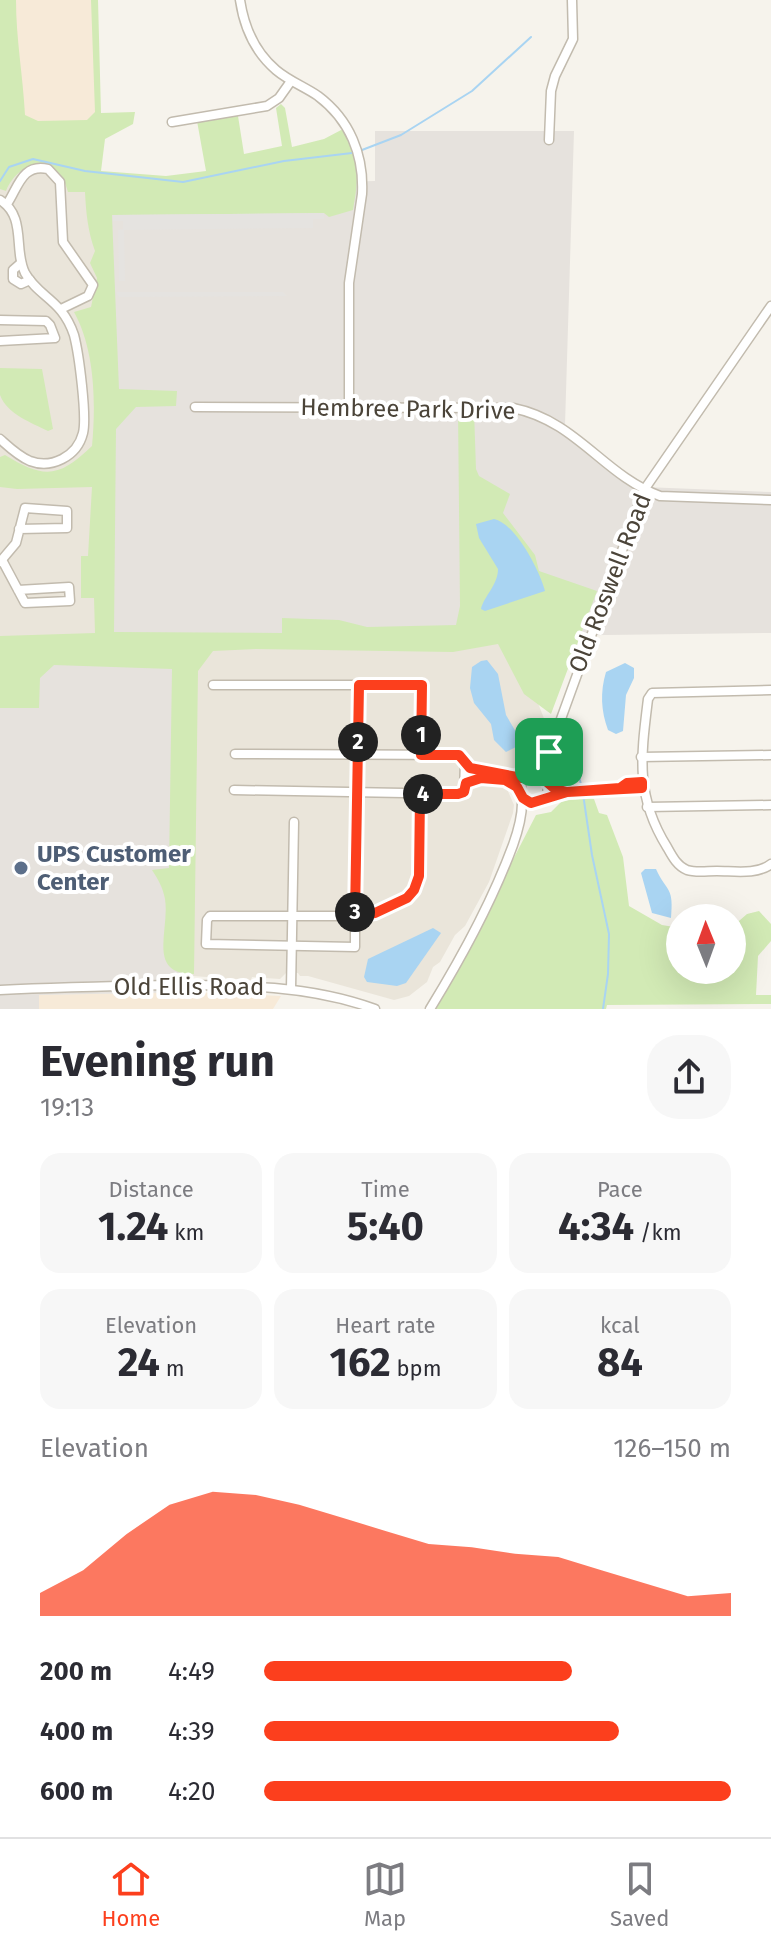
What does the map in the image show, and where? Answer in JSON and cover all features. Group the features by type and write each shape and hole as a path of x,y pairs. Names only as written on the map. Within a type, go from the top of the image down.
{"street":[{"path":"240,0 247,30 255,45 291,81 318,97 338,115 353,138 361,164 362,194 349,283 349,407"},
{"path":"549,140 551,91 573,39 572,0"},
{"path":"172,122 267,106 279,98 291,81"},
{"path":"0,439 23,457 42,464 64,458 78,446 85,423 74,338 61,309 30,280 21,284 13,279 13,270 21,263 18,226 3,202 24,175 34,169 48,169 60,182 63,242 93,285 88,296 61,309"},
{"name":"Old Roswell Road","path":"436,1003 504,867 521,820 521,793 528,776 541,766 549,752 644,490 771,306"},
{"path":"0,320 46,321 55,338"},
{"path":"0,341 74,338"},
{"name":"Hembree Park Drive","path":"195,407 497,406 528,411 564,427 644,490"},
{"path":"644,490 674,498 771,500"},
{"path":"18,590 69,587 70,601 25,603 1,561 16,543 19,529 25,508 67,511 67,528 19,529"},
{"path":"213,685 422,685 421,755"},
{"path":"359,685 355,916 355,947 206,944 207,920 210,916 355,916 375,913 407,898 419,876 420,794"},
{"path":"770,868 686,870 675,860 658,834 647,807 641,757 648,699 652,693 771,690"},
{"name":"Old Roswell Road","path":"521,820 540,801 548,783 549,752"},
{"path":"234,790 458,794 464,792 466,783 464,758 459,755 235,754"},
{"path":"641,757 771,755"},
{"path":"466,766 543,777 548,783 567,792"},
{"path":"466,783 476,779 510,782 527,801 540,801 567,792 620,788 627,783 642,785"},
{"path":"647,807 771,805"},
{"path":"291,989 294,822"},
{"name":"Old Ellis Road","path":"0,990 172,985 291,989 341,997 375,1009"},
{"path":"422,1009 436,1003"}],"shaded area":[{"path":"0,0 95,0 100,180 51,154 0,152"},
{"path":"375,131 574,131 565,425 644,487 771,492 771,633 190,640 192,992 39,995 39,1009 0,1009 0,639 111,639 100,180 202,185 375,181"},
{"path":"0,152 51,154 100,180 111,639 0,639"},
{"path":"324,213 324,219 313,219 313,228 124,230 125,281 119,281 118,230 123,229 123,221 113,221 113,215"},
{"path":"116,292 283,292 287,296 119,297"},
{"path":"499,637 530,683 547,726 538,759 514,768 507,789 514,805 513,813 489,882 465,926 455,935 440,962 433,967 427,982 409,996 394,1000 298,973 286,973 280,979 252,977 251,980 192,976 190,640"},
{"path":"192,992 281,996 273,1009 39,1009 38,995"}],"green space":[{"path":"0,0 16,0 25,115 38,121 87,120 95,112 91,0 98,0 101,113 135,112 133,124 105,139 101,171 166,176 206,171 197,121 238,116 244,154 282,146 276,108 281,104 285,108 292,147 324,139 343,129 355,159 357,177 353,210 329,217 324,213 112,215 119,389 177,391 176,406 136,407 116,429 114,632 282,633 282,618 339,620 367,627 456,625 460,606 458,410 474,411 476,469 479,476 510,494 503,513 535,555 539,571 597,591 551,714 524,694 498,644 453,652 213,651 198,671 194,974 179,972 170,967 165,959 165,899 152,870 169,868 172,669 54,665 40,678 39,708 0,708 0,636 95,633 94,598 81,598 81,556 88,556 92,487 0,487 0,457 5,455 30,468 51,472 70,464 92,446 94,412 90,360 74,312 91,307 97,278 90,263 95,251 85,192 68,192 56,170 38,164 20,172 6,191 0,189"},
{"path":"0,368 42,369 53,429 48,431 35,425 8,408 0,395"},
{"path":"594,799 599,813 607,815 623,857 629,906 666,926 666,984 746,984 746,915 759,911 771,924 771,941 758,956 756,995 771,995 771,1004 607,1005 606,1009 436,1009 536,815 551,812 562,801"}],"water":[{"path":"494,519 502,522 518,538 532,560 545,591 485,611 481,609 496,580 498,569 479,538 476,524"},
{"path":"487,660 498,674 506,715 519,737 516,747 506,752 494,740 491,724 474,703 470,688 472,667"},
{"path":"625,663 634,668 634,678 626,695 623,731 616,734 608,730 606,723 603,687 606,672"},
{"path":"645,869 656,869 669,890 671,904 666,904 666,917 652,913 641,873"},
{"path":"433,928 441,933 406,983 397,986 367,982 364,977 368,959"}],"waterway":[{"path":"362,150 401,135 472,91 531,37"},
{"path":"0,181 9,167 33,159 85,171 183,182 284,161 352,153"},
{"path":"564,740 573,754 582,788"},
{"path":"583,794 609,934 603,1009"}],"place":[{"name":"UPS Customer Center","path":"21,868"}],"route":[{"path":"549,752 537,770 522,778 470,768 459,755 421,755 422,685 359,685 355,916 375,913 407,898 417,886 420,794 458,794 464,792 466,783 481,778 510,782 531,803 567,792 620,788 627,783 642,782 642,788 567,792 555,789 547,782 549,752"}]}
